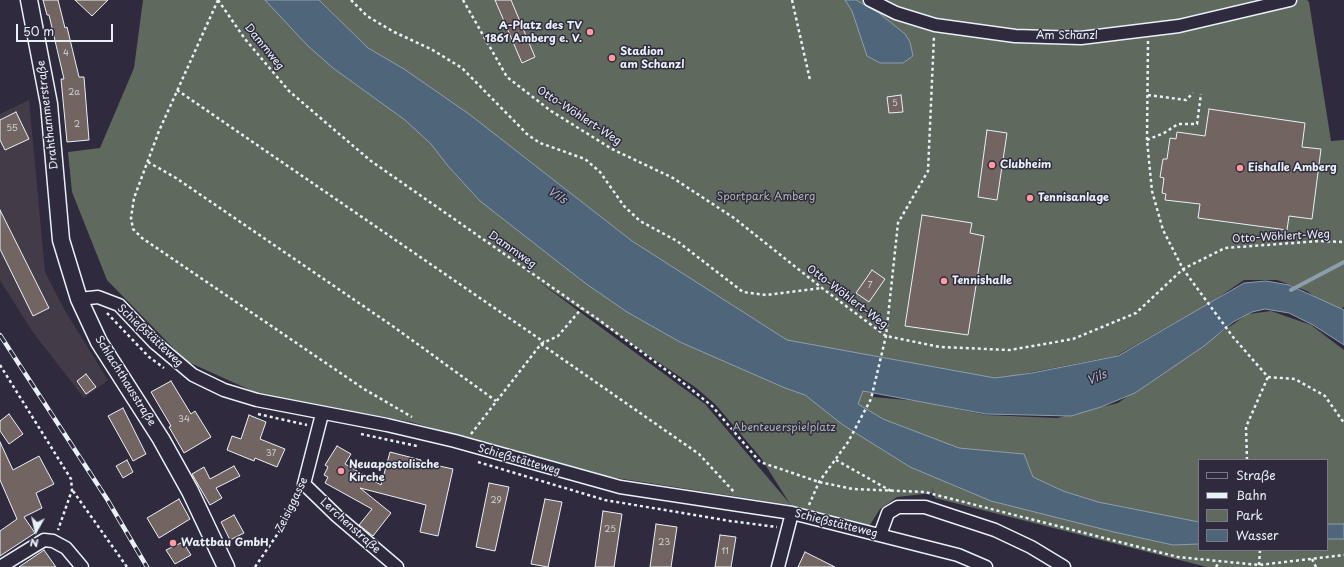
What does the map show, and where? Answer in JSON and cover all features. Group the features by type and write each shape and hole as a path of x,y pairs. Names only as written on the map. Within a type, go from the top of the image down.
{"main road":[{"name":"Drahthammerstraße","path":"29,0 49,104 56,184"},
{"name":"Schlachthausstraße","path":"56,184 61,240 79,299 100,342 165,446 190,491 226,567"}],"street":[{"name":"Am Schanzl","path":"870,0 896,13 935,25 1016,36 1081,38 1148,31 1186,24 1290,0"},
{"name":"Schießstätteweg","path":"79,299 98,297 120,306 154,343 193,375 224,390 257,400 322,414 387,425 455,441 620,487 792,513 958,555 986,567"},
{"name":"Zeisiggasse","path":"304,484 322,414"},
{"name":"Lerchenstraße","path":"304,484 337,516 397,567"},
{"path":"880,535 888,513 898,507 925,507 995,530 1031,547 1064,567"},
{"path":"778,567 792,513"},
{"path":"0,567 44,540 54,541 66,548 82,567"}],"path":[{"path":"218,0 159,130 134,198 131,218 132,229 142,238 364,389 411,417 419,420"},
{"name":"Dammweg","path":"218,0 245,40 289,91 338,133 371,161 582,308 712,406 760,462 801,473 819,482 853,489 925,492 1178,556 1260,566 1344,555"},
{"path":"351,0 372,19 394,32 431,49 462,68 528,135 540,143 585,159 600,172 624,206 640,221 677,241 743,292 766,295 822,288"},
{"name":"Otto-Wöhlert-Weg","path":"463,0 507,77 551,111 612,149 673,178 734,218 822,288 886,336 940,347 1010,350 1073,339 1136,313 1183,269 1225,248 1320,241 1344,242"},
{"path":"792,0 810,80"},
{"path":"804,517 819,482 848,442 871,399 886,336 898,222 928,171 935,25"},
{"path":"1148,31 1147,140 1154,197 1163,230 1183,269 1192,282 1233,337 1268,377 1295,379 1326,396 1344,423"},
{"path":"177,90 542,343 699,454 739,497 743,506"},
{"path":"1148,95 1186,100 1193,92"},
{"path":"1147,140 1164,133 1178,124 1197,124 1201,94"},
{"path":"148,162 176,178 330,283 496,401"},
{"path":"469,436 542,343 558,336 582,308"},
{"path":"0,365 71,479 72,490 54,541"},
{"path":"1246,459 1246,427 1268,377"},
{"path":"836,459 891,491"},
{"name":"Zeisiggasse","path":"255,567 281,528 304,484"},
{"path":"72,490 127,567"},
{"path":"1260,551 1260,566"},
{"path":"1312,558 1316,567"},
{"path":"1216,567 1220,561"}],"shaded area":[{"path":"29,100 45,272 64,309 108,380 84,398 32,331 0,280 0,114"}],"green space":[{"name":"Sportpark Amberg","path":"143,0 1307,0 1309,2 1331,141 1344,140 1344,307 1335,312 1307,291 1277,280 1244,280 1210,303 1116,356 996,379 882,358 873,397 918,401 986,415 1057,418 1118,403 1248,314 1271,311 1311,325 1344,350 1344,567 1207,567 935,498 932,487 933,493 897,497 880,509 868,528 792,507 791,505 603,476 411,422 259,394 186,361 107,280 72,192 68,152 100,148 134,68","holes":["538,281 695,387 715,404 761,458 790,504 705,404"]}],"water":[{"name":"Vils","path":"265,0 319,0 368,48 404,69 469,114 632,241 787,340 995,378 1032,373 1118,356 1244,283 1266,281 1289,285 1344,310 1344,345 1313,325 1289,313 1265,309 1252,312 1233,322 1204,346 1135,393 1101,407 1071,416 986,414 863,391 858,404 883,419 959,448 1024,454 1033,477 1063,491 1098,502 1198,522 1198,544 1173,545 1114,532 991,501 910,467 843,425 805,395 785,388 680,342 627,312 585,283 480,201 448,166 431,144 405,120 333,68 308,46"},
{"path":"845,0 856,0 879,13 905,34 910,42 913,56 903,63 880,63 867,56 852,11"},
{"path":"1328,524 1344,524 1344,539 1328,539"}],"building":[{"path":"43,0 58,0 65,28 67,27 79,77 84,77 89,140 67,142 61,79 64,79 49,15 47,15"},
{"path":"75,0 108,0 92,16"},
{"path":"495,0 511,0 535,57 522,63"},
{"path":"901,95 903,112 889,113 887,97"},
{"name":"Eishalle Amberg","path":"1209,109 1305,123 1302,147 1321,149 1312,219 1289,216 1287,230 1198,218 1200,204 1165,200 1166,194 1162,193 1164,178 1160,177 1163,159 1167,159 1170,138 1176,139 1177,132 1205,136"},
{"path":"16,112 29,139 5,150 0,140 0,120"},
{"name":"Clubheim","path":"987,130 1007,133 997,200 978,197"},
{"path":"0,210 49,308 33,316 0,249"},
{"name":"Tennishalle","path":"922,215 972,223 970,233 984,236 968,335 905,326"},
{"path":"872,270 885,279 869,302 856,293"},
{"path":"86,374 96,387 86,394 77,381"},
{"path":"171,381 191,414 195,411 211,437 184,453 169,427 171,426 151,392"},
{"path":"123,408 146,454 133,461 108,416"},
{"path":"9,414 23,434 9,444 0,431 0,421"},
{"path":"249,415 266,422 260,439 285,449 277,467 255,458 254,461 227,450 232,436 241,439"},
{"path":"0,442 13,470 39,456 54,484 36,493 42,508 24,517 35,533 0,556 0,531 17,519 0,480"},
{"path":"337,446 351,454 345,464 381,485 390,452 421,460 421,462 453,469 438,536 420,532 426,505 360,488 391,513 373,536 359,525 372,509 325,483 328,477 324,475 328,467 325,465"},
{"path":"127,460 133,472 123,478 116,466"},
{"path":"234,466 240,476 216,488 222,498 210,505 192,474 204,467 210,479"},
{"path":"489,483 509,487 495,551 476,547"},
{"path":"179,499 190,519 159,538 147,518"},
{"path":"545,499 562,502 548,567 531,564"},
{"path":"603,511 622,514 614,567 595,567"},
{"path":"234,515 244,533 230,540 221,522"},
{"path":"656,524 677,527 671,567 650,567"},
{"path":"720,535 736,537 731,567 715,567"},
{"path":"183,542 191,555 175,564 166,550"},
{"path":"44,550 56,567 19,567"},
{"path":"805,552 835,567 798,567"}],"waterway":[{"path":"1291,290 1344,262"}],"railway":[{"path":"0,335 107,499 147,567"}],"place":[{"name":"A-Platz des TV 1861 Amberg e. V.","path":"590,32"},
{"name":"Stadion am Schanzl","path":"612,58"},
{"name":"Clubheim","path":"992,165"},
{"name":"Eishalle Amberg","path":"1240,168"},
{"name":"Tennisanlage","path":"1030,198"},
{"name":"Tennishalle","path":"944,281"},
{"name":"Neuapostolische Kirche","path":"341,471"},
{"name":"Wattbau GmbH","path":"173,543"}],"park label":[{"name":"Abenteuerspielplatz","path":"784,428"}]}
